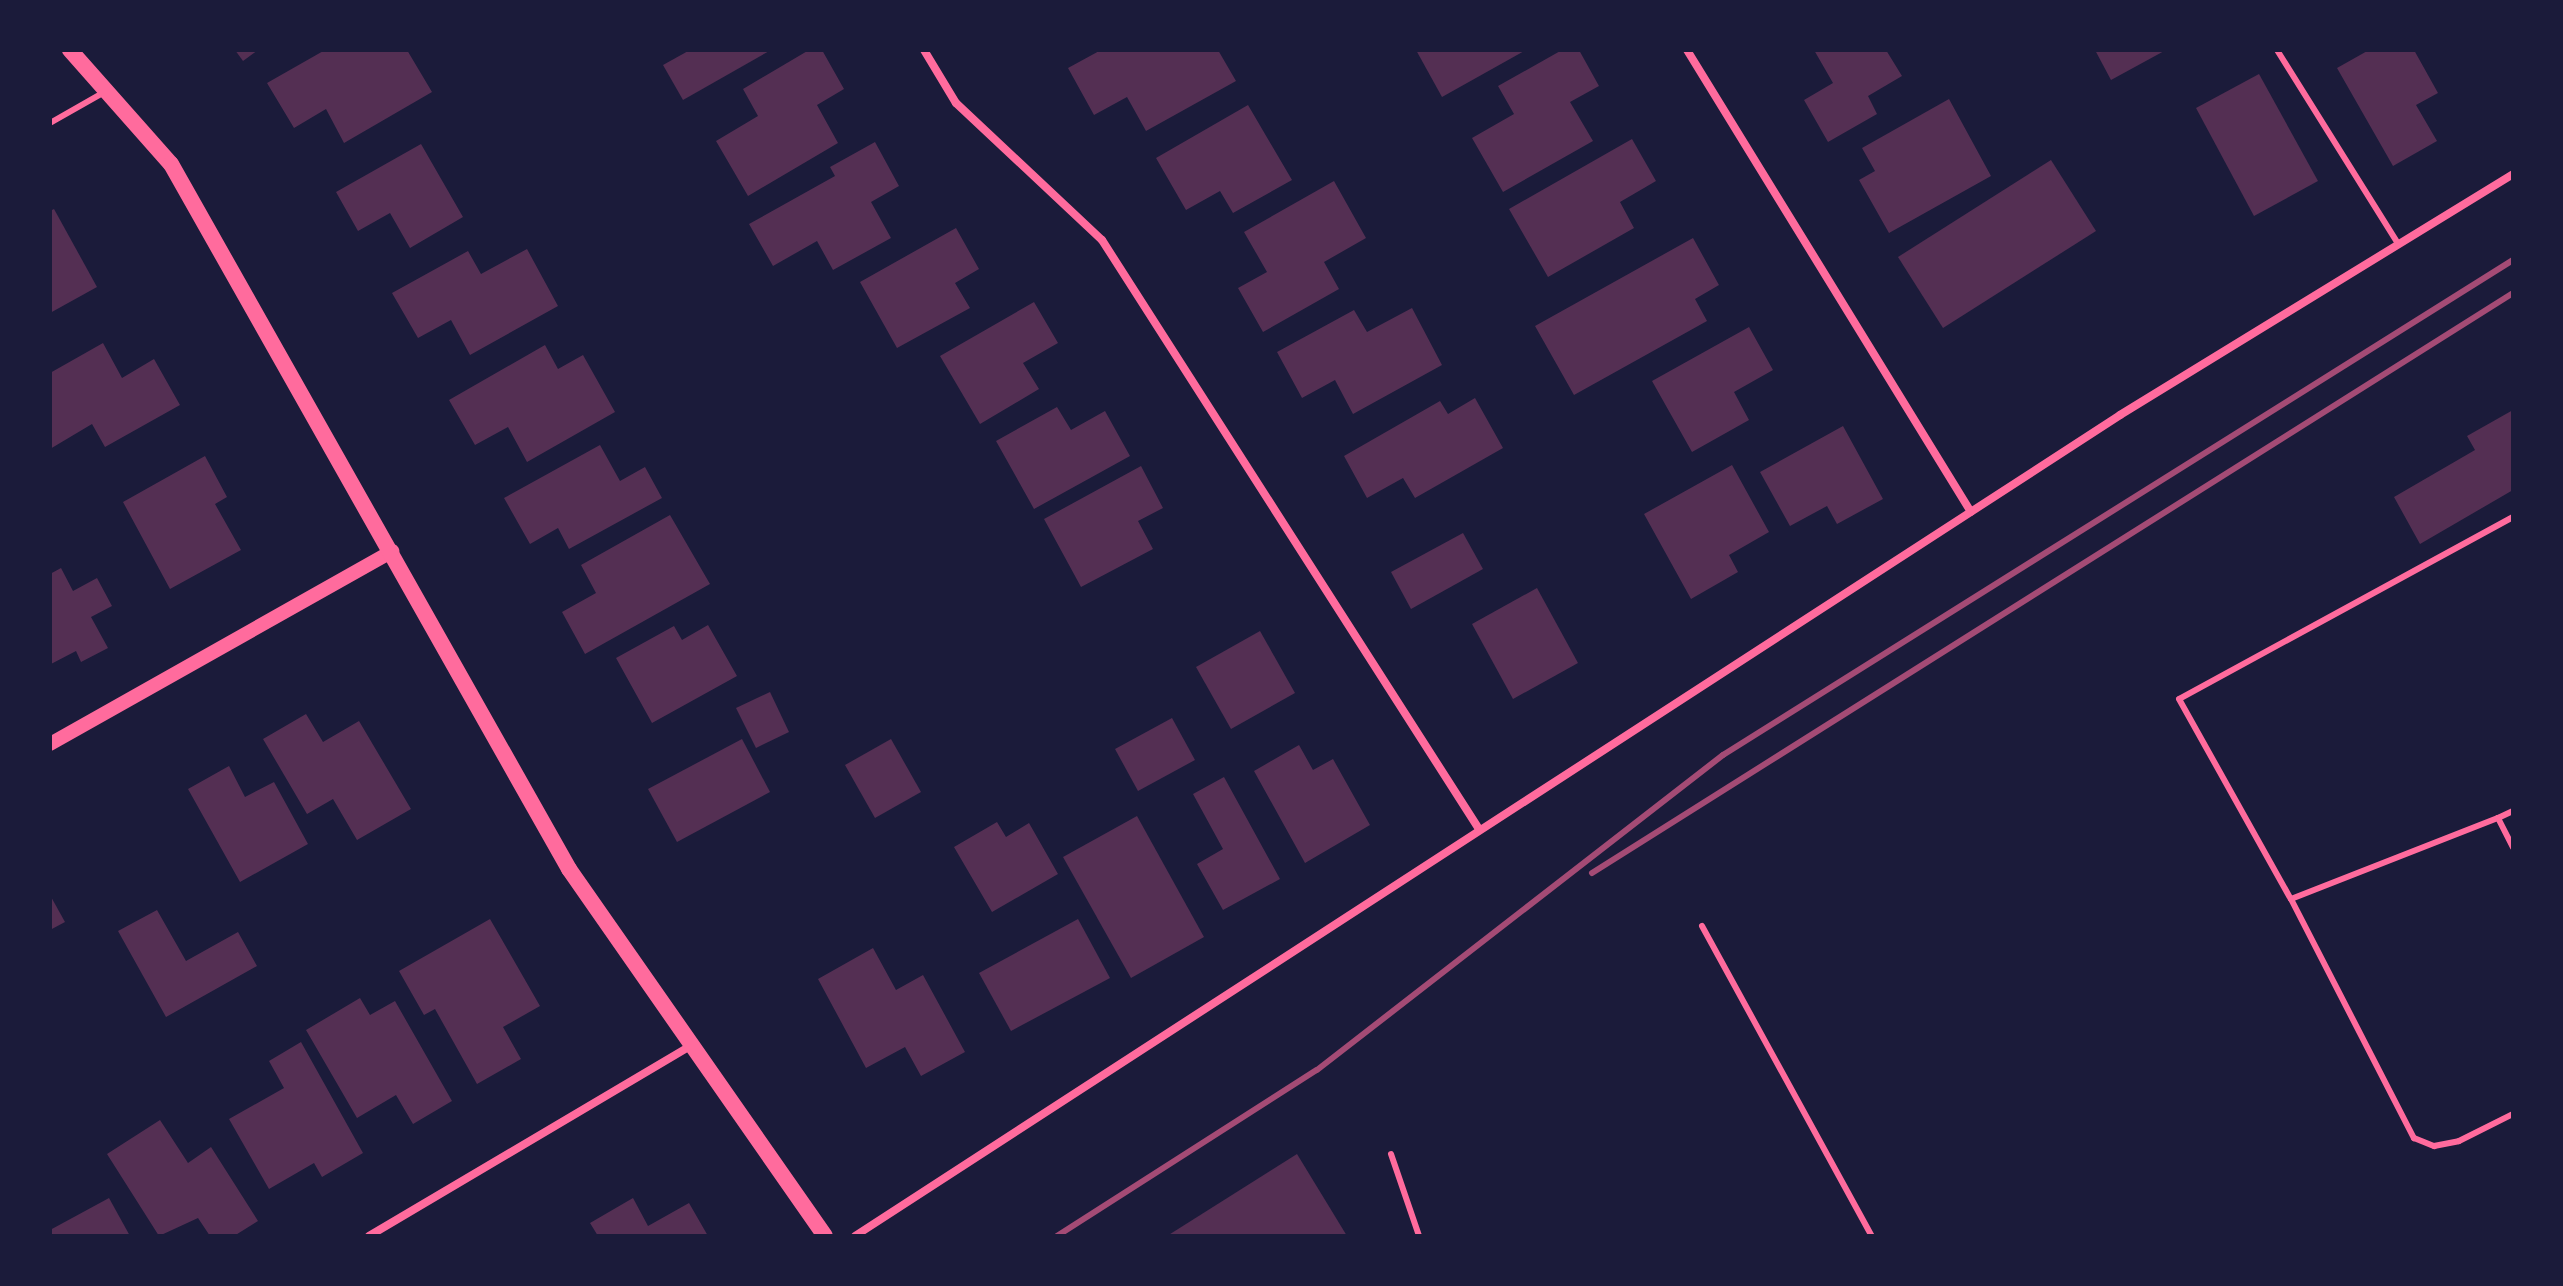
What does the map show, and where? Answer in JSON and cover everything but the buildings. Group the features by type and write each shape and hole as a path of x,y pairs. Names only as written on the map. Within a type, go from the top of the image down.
{"main road":[{"path":"70,50 109,89 171,164 226,252 569,869 825,1236"}],"street":[{"path":"924,50 956,103 1102,240 1479,829"},
{"path":"1687,50 1971,512"},
{"path":"855,1236 1971,512 2513,174"},
{"path":"50,744 392,551"},
{"path":"369,1236 692,1044"}],"lane":[{"path":"2277,50 2398,244"},
{"path":"50,123 109,89"},
{"path":"2513,517 2179,699 2291,899 2397,1112 2414,1138 2434,1146 2513,1114"},
{"path":"2291,899 2513,811"},
{"path":"2498,818 2513,847"},
{"path":"1702,926 1872,1236"},
{"path":"1391,1154 1419,1236"}],"railway":[{"path":"1057,1236 1317,1070 1723,755 2513,260"},
{"path":"1592,873 2513,293"}]}
